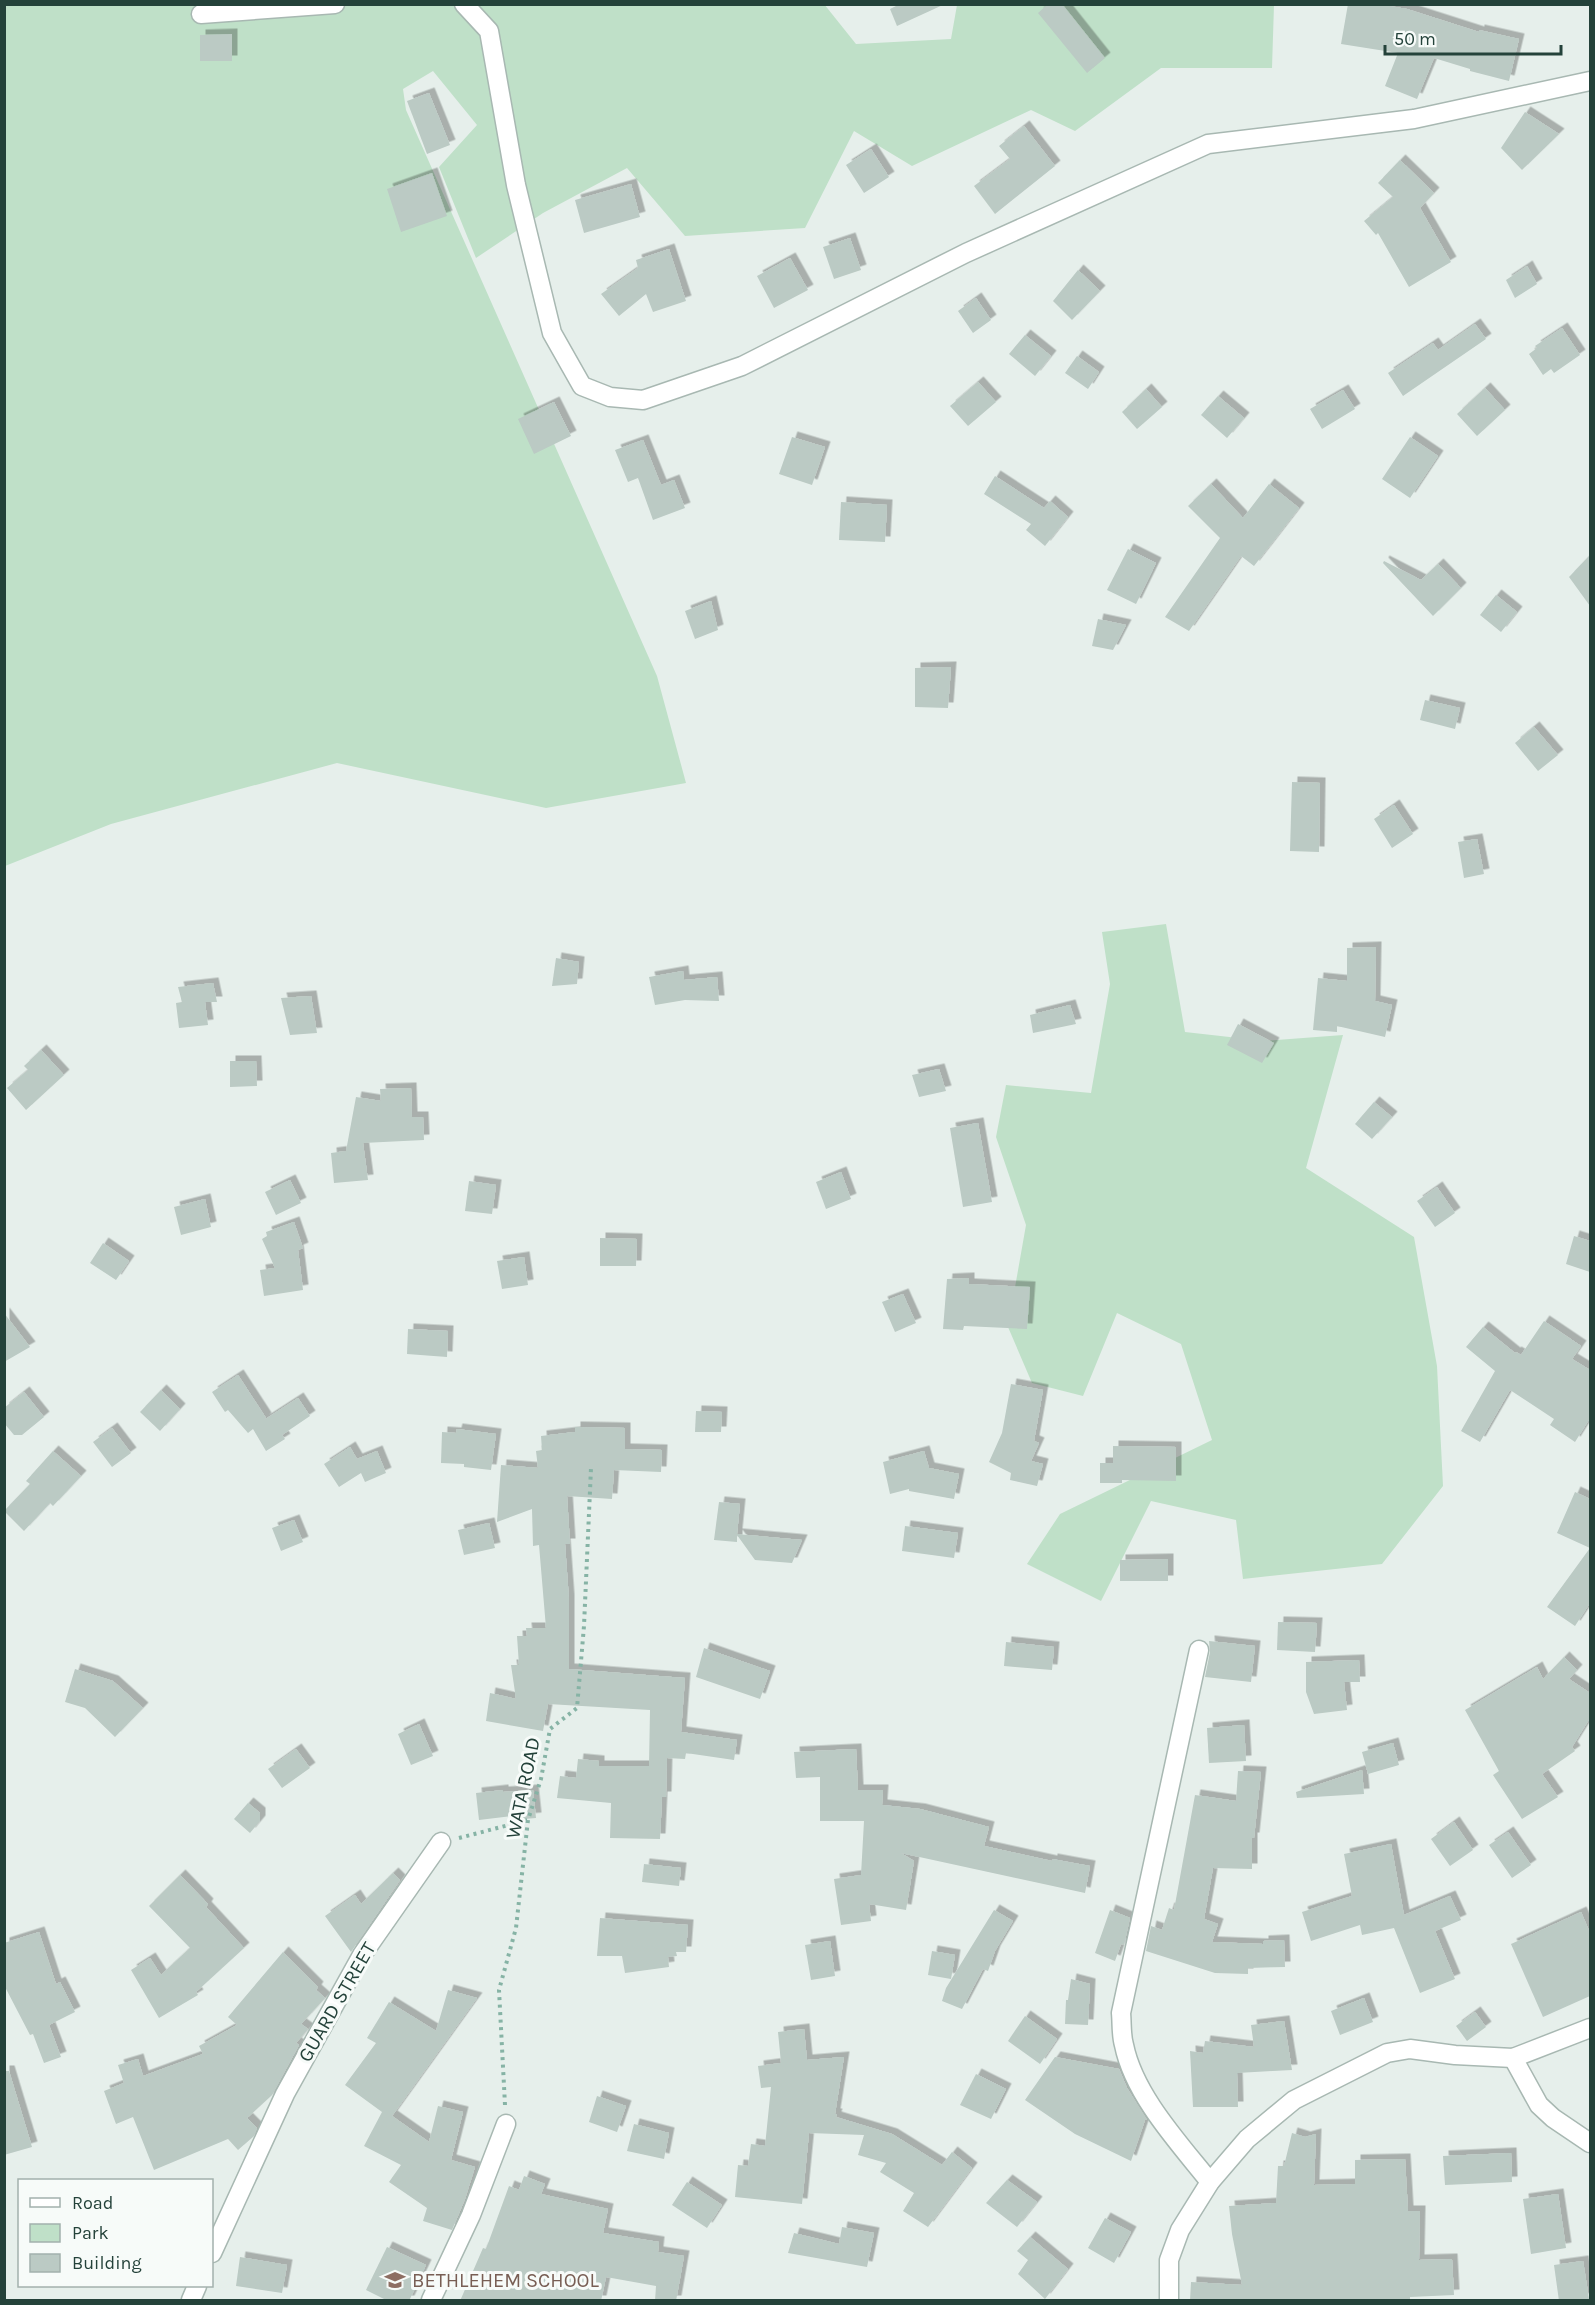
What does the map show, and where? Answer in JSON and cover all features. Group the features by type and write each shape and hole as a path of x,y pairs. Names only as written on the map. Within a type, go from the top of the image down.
{"street":[{"path":"201,14 335,4"},
{"path":"464,4 489,32 516,185 552,333 582,386 610,397 643,400 742,366 966,253 1208,144 1414,119 1590,81"},
{"path":"1199,1650 1121,2013 1124,2045 1134,2075 1160,2118 1210,2182"},
{"name":"GUARD STREET","path":"213,2251 285,2094 362,1955 441,1842"},
{"path":"1169,2301 1169,2260 1180,2230 1210,2182 1247,2139 1294,2100 1388,2053 1410,2049 1455,2055 1513,2058 1590,2028"},
{"path":"1513,2058 1539,2105 1552,2118 1590,2144"},
{"path":"431,2301 471,2215 506,2124"},
{"path":"190,2301 197,2287"}],"path":[{"name":"WATA ROAD","path":"506,2124 499,1990 516,1928 528,1820 541,1779 550,1729 577,1708 584,1626 591,1468"},
{"path":"441,1842 528,1820"}],"green space":[{"path":"824,4 856,44 951,39 957,5 1274,5 1272,68 1161,68 1075,131 1031,110 912,166 854,131 805,228 685,236 627,168 543,213 476,258 439,167 477,125 433,71 403,89 406,110 657,676 686,783 546,808 337,763 111,824 5,866 5,5"},
{"path":"1166,924 1185,1032 1265,1041 1343,1035 1306,1168 1414,1237 1437,1366 1443,1486 1382,1564 1243,1579 1236,1520 1151,1501 1101,1601 1027,1564 1060,1514 1212,1440 1181,1344 1117,1313 1083,1396 1032,1383 1008,1327 1026,1225 996,1137 1006,1085 1091,1093 1110,984 1102,932"}],"building":[{"path":"900,4 945,4 897,26 890,9"},
{"path":"1048,4 1062,4 1105,58 1087,73 1038,13"},
{"path":"1348,4 1378,4 1407,9 1479,32 1479,30 1519,39 1509,81 1470,71 1470,69 1434,58 1417,99 1385,86 1398,53 1341,44"},
{"path":"232,34 232,61 200,61 200,35"},
{"path":"429,93 450,145 427,154 407,101"},
{"path":"1525,112 1559,134 1522,170 1501,148"},
{"path":"1024,126 1055,166 995,214 974,186 1010,159 999,146"},
{"path":"871,149 889,177 864,193 846,165"},
{"path":"1400,160 1434,193 1420,208 1451,262 1409,287 1378,233 1376,235 1364,221 1393,197 1378,183"},
{"path":"432,173 447,216 401,232 387,189"},
{"path":"631,184 640,217 584,233 575,200"},
{"path":"850,238 861,270 834,279 823,247"},
{"path":"669,249 686,301 653,312 646,294 619,316 601,294 638,268 636,260"},
{"path":"790,258 808,290 774,308 757,276"},
{"path":"1527,266 1537,284 1515,298 1506,280"},
{"path":"1078,270 1100,291 1072,320 1053,301"},
{"path":"976,298 991,320 973,333 958,311"},
{"path":"1475,324 1486,339 1403,396 1388,373 1433,343 1438,350"},
{"path":"1562,328 1580,355 1554,373 1551,369 1543,375 1529,354 1537,348 1535,346"},
{"path":"1025,335 1051,356 1035,376 1009,354"},
{"path":"1077,356 1099,372 1088,389 1065,373"},
{"path":"978,382 996,402 968,426 950,406"},
{"path":"1485,388 1505,410 1477,436 1457,414"},
{"path":"1146,389 1162,407 1137,429 1122,412"},
{"path":"1343,390 1355,409 1322,429 1310,409"},
{"path":"1218,396 1244,418 1227,438 1201,415"},
{"path":"554,402 571,436 534,454 518,419"},
{"path":"792,437 825,447 812,485 779,474"},
{"path":"1410,437 1438,456 1410,498 1382,479"},
{"path":"643,440 661,485 674,480 685,508 653,520 638,478 628,482 615,450"},
{"path":"995,476 1044,508 1050,501 1068,517 1045,546 1026,530 1031,524 984,494"},
{"path":"1211,484 1243,518 1269,484 1299,508 1254,566 1241,556 1189,631 1165,617 1220,538 1188,506"},
{"path":"841,502 887,505 885,542 839,540"},
{"path":"1128,549 1156,563 1136,604 1107,590"},
{"path":"1590,555 1590,606 1569,577"},
{"path":"1384,561 1421,580 1438,564 1461,588 1433,616 1383,563"},
{"path":"1496,595 1517,612 1501,632 1480,615"},
{"path":"711,601 718,630 695,639 685,611"},
{"path":"1098,619 1126,625 1113,650 1092,646"},
{"path":"951,667 948,708 915,707 915,668"},
{"path":"1425,700 1460,708 1455,729 1420,720"},
{"path":"1534,727 1558,755 1538,771 1515,743"},
{"path":"1292,782 1320,783 1319,852 1290,851"},
{"path":"1394,805 1413,834 1392,848 1374,819"},
{"path":"1477,839 1484,874 1464,878 1458,842"},
{"path":"1376,947 1375,1001 1392,1005 1385,1037 1337,1026 1337,1032 1313,1030 1318,978 1347,981 1347,948"},
{"path":"556,958 579,962 577,984 552,986"},
{"path":"683,971 684,980 717,977 719,1001 685,1000 655,1005 649,977"},
{"path":"213,983 217,1002 205,1002 208,1025 179,1028 176,1003 182,1002 178,987"},
{"path":"311,996 317,1033 290,1035 281,998"},
{"path":"1070,1005 1076,1024 1033,1033 1030,1015"},
{"path":"1238,1024 1274,1043 1262,1063 1227,1045"},
{"path":"41,1050 64,1075 26,1110 7,1088 28,1070 24,1066"},
{"path":"230,1061 256,1061 257,1086 230,1087"},
{"path":"939,1069 946,1091 919,1097 912,1075"},
{"path":"411,1088 412,1117 423,1117 424,1140 363,1143 368,1180 334,1183 331,1153 346,1151 356,1097 381,1101 380,1089"},
{"path":"1374,1102 1392,1117 1372,1139 1355,1124"},
{"path":"978,1123 992,1202 963,1207 950,1128"},
{"path":"841,1172 851,1199 826,1209 816,1182"},
{"path":"290,1180 301,1203 276,1215 265,1192"},
{"path":"469,1181 496,1185 492,1214 465,1211"},
{"path":"1437,1187 1455,1213 1435,1227 1417,1201"},
{"path":"205,1199 211,1227 181,1235 174,1207"},
{"path":"294,1222 303,1248 298,1250 303,1290 264,1296 260,1270 275,1268 262,1239 267,1236 266,1232"},
{"path":"1574,1236 1590,1241 1590,1272 1566,1264"},
{"path":"600,1238 637,1239 636,1266 600,1266"},
{"path":"103,1243 129,1261 116,1280 90,1263"},
{"path":"524,1257 528,1285 502,1289 497,1261"},
{"path":"969,1278 969,1284 1030,1287 1027,1329 964,1326 963,1330 943,1329 947,1279"},
{"path":"903,1294 916,1323 895,1332 882,1302"},
{"path":"4,1313 30,1347 4,1362"},
{"path":"1544,1321 1581,1346 1572,1359 1590,1370 1590,1418 1575,1442 1550,1425 1554,1419 1510,1390 1480,1442 1461,1431 1495,1371 1466,1347 1483,1327 1515,1353 1521,1355"},
{"path":"408,1329 448,1331 447,1357 407,1354"},
{"path":"238,1375 266,1418 264,1420 298,1398 310,1416 282,1435 285,1439 266,1451 253,1429 248,1433 228,1410 225,1412 212,1392"},
{"path":"1011,1384 1043,1390 1034,1441 1039,1443 1031,1461 1043,1464 1037,1486 1010,1480 1011,1473 989,1462 1002,1433"},
{"path":"161,1390 180,1409 160,1431 140,1412"},
{"path":"24,1392 44,1417 22,1435 14,1435 4,1423 4,1408"},
{"path":"696,1411 722,1412 721,1432 695,1432"},
{"path":"575,1427 625,1428 625,1449 662,1450 661,1472 614,1470 612,1499 567,1496 570,1544 565,1544 569,1600 569,1669 685,1678 681,1732 737,1740 734,1760 686,1753 685,1759 667,1758 666,1797 662,1797 660,1839 610,1838 611,1803 557,1798 560,1776 576,1778 578,1759 599,1761 599,1766 649,1766 650,1710 548,1704 543,1731 486,1721 490,1693 516,1699 511,1665 519,1665 517,1636 527,1636 526,1628 546,1628 539,1545 533,1546 532,1509 497,1522 501,1465 538,1468 536,1451 542,1450 541,1436 575,1432"},
{"path":"112,1428 131,1453 112,1467 93,1442"},
{"path":"457,1429 496,1434 491,1470 464,1467 464,1464 441,1463 442,1432 456,1433"},
{"path":"1113,1446 1176,1447 1176,1481 1122,1480 1122,1483 1100,1483 1100,1463 1113,1463"},
{"path":"350,1447 357,1459 377,1451 386,1473 365,1482 361,1473 339,1487 324,1464"},
{"path":"53,1451 81,1476 53,1506 50,1503 24,1531 4,1511 30,1484 26,1481"},
{"path":"924,1451 929,1468 959,1474 954,1499 909,1491 909,1489 890,1494 883,1462"},
{"path":"1575,1492 1590,1499 1590,1548 1557,1533"},
{"path":"719,1502 740,1504 737,1534 802,1540 792,1563 755,1560 737,1535 737,1542 714,1540"},
{"path":"294,1520 303,1542 281,1551 272,1528"},
{"path":"489,1523 495,1548 464,1555 458,1530"},
{"path":"905,1526 958,1533 954,1558 902,1551"},
{"path":"1590,1548 1590,1603 1575,1626 1547,1607"},
{"path":"1168,1559 1168,1581 1120,1581 1120,1560"},
{"path":"1278,1622 1317,1623 1315,1652 1277,1650"},
{"path":"1209,1641 1255,1646 1251,1682 1205,1677 1210,1652"},
{"path":"1006,1642 1054,1647 1052,1670 1004,1666"},
{"path":"704,1648 770,1671 760,1699 696,1677"},
{"path":"1564,1657 1577,1670 1569,1679 1590,1693 1590,1718 1572,1747 1575,1751 1542,1774 1558,1797 1522,1819 1493,1775 1499,1771 1465,1710 1537,1667 1543,1679"},
{"path":"1359,1660 1360,1682 1344,1682 1347,1710 1314,1714 1306,1692 1306,1662"},
{"path":"75,1669 113,1681 143,1708 115,1737 85,1708 65,1702"},
{"path":"419,1724 433,1756 411,1765 398,1734"},
{"path":"1244,1725 1246,1761 1209,1763 1207,1728"},
{"path":"1393,1743 1399,1765 1368,1774 1362,1752"},
{"path":"296,1749 310,1768 282,1788 268,1769"},
{"path":"856,1749 858,1790 883,1790 882,1805 920,1809 989,1827 984,1846 1052,1861 1052,1859 1090,1866 1085,1893 901,1853 914,1861 906,1910 869,1904 871,1921 841,1925 834,1879 861,1875 864,1821 820,1821 820,1777 796,1778 794,1752"},
{"path":"1362,1770 1364,1794 1297,1798 1296,1792"},
{"path":"1238,1771 1261,1772 1254,1838 1252,1838 1252,1869 1213,1868 1204,1919 1218,1924 1212,1942 1263,1944 1263,1941 1284,1940 1285,1967 1248,1968 1248,1974 1215,1973 1146,1951 1151,1926 1162,1930 1169,1908 1174,1910 1195,1795 1236,1801"},
{"path":"503,1790 503,1792 533,1790 536,1818 512,1820 512,1816 479,1820 476,1793"},
{"path":"248,1803 260,1813 260,1821 250,1833 234,1819"},
{"path":"1454,1822 1473,1850 1450,1866 1431,1839"},
{"path":"1508,1832 1531,1865 1512,1878 1489,1845"},
{"path":"1391,1844 1404,1915 1450,1896 1461,1920 1435,1931 1455,1979 1420,1993 1394,1928 1362,1935 1360,1925 1311,1941 1302,1912 1352,1896 1344,1854"},
{"path":"644,1864 681,1868 679,1886 642,1882"},
{"path":"393,1873 400,1880 351,1952 325,1916 355,1895 361,1904"},
{"path":"180,1875 208,1904 206,1907 244,1948 196,1992 198,1995 159,2018 131,1970 150,1958 161,1975 190,1948 149,1906"},
{"path":"994,1910 1013,1921 995,1951 988,1971 983,1969 962,2009 942,2001 946,1988"},
{"path":"1110,1910 1130,1918 1124,1945 1121,1944 1115,1961 1095,1953"},
{"path":"1581,1912 1590,1933 1590,1996 1543,2017 1511,1944"},
{"path":"600,1918 688,1925 686,1952 676,1952 677,1956 668,1957 669,1967 625,1973 622,1956 597,1956"},
{"path":"39,1932 56,1984 60,1982 75,2012 49,2025 61,2057 44,2063 33,2034 30,2035 4,1985 4,1943"},
{"path":"830,1941 835,1976 811,1980 805,1945"},
{"path":"932,1951 955,1955 951,1979 928,1975"},
{"path":"283,1952 318,1987 316,1990 325,1998 301,2024 308,2029 296,2043 299,2045 272,2095 247,2118 257,2128 254,2136 238,2150 228,2139 154,2170 133,2117 116,2124 104,2091 124,2083 118,2065 138,2059 143,2076 203,2054 199,2046 237,2025 228,2017"},
{"path":"1071,1979 1090,1984 1088,2025 1065,2024 1066,2000 1068,2000"},
{"path":"448,1990 477,1998 392,2116 429,2142 438,2106 463,2112 451,2160 475,2167 452,2230 423,2221 427,2208 389,2182 401,2165 364,2146 382,2112 345,2085 376,2043 367,2038 389,2002 436,2031"},
{"path":"1364,1998 1373,2022 1340,2035 1331,2011"},
{"path":"1475,2012 1486,2027 1467,2041 1456,2026"},
{"path":"1025,2016 1057,2039 1040,2064 1008,2041"},
{"path":"1284,2021 1292,2070 1237,2073 1238,2107 1193,2107 1190,2051 1203,2053 1205,2041 1254,2047 1251,2025"},
{"path":"804,2029 807,2060 844,2057 836,2117 892,2134 942,2165 952,2152 972,2168 928,2227 903,2211 914,2193 880,2172 886,2163 858,2155 864,2135 809,2133 802,2204 735,2197 738,2165 748,2166 751,2144 765,2146 771,2087 761,2088 758,2066 781,2063 778,2032"},
{"path":"1055,2057 1119,2069 1127,2088 1147,2120 1145,2120 1131,2161 1075,2134 1025,2100"},
{"path":"4,2071 9,2071 32,2147 4,2155"},
{"path":"976,2074 1006,2089 991,2119 960,2105"},
{"path":"597,2096 626,2106 617,2132 589,2122"},
{"path":"634,2124 669,2133 664,2159 627,2151"},
{"path":"1292,2133 1305,2137 1316,2134 1314,2185 1355,2184 1355,2160 1405,2159 1408,2211 1420,2211 1419,2260 1452,2259 1454,2295 1410,2297 1410,2301 1190,2301 1191,2282 1242,2285 1229,2206 1276,2203 1278,2166 1284,2166"},
{"path":"1511,2153 1512,2182 1445,2185 1443,2156"},
{"path":"524,2176 545,2184 541,2194 608,2209 603,2233 659,2242 658,2252 684,2256 676,2301 655,2301 656,2286 606,2277 601,2301 460,2301 483,2248 486,2249 509,2186 519,2190"},
{"path":"1007,2180 1037,2202 1017,2227 986,2203"},
{"path":"687,2182 722,2205 707,2228 672,2205"},
{"path":"1558,2194 1566,2248 1531,2254 1523,2199"},
{"path":"1105,2218 1131,2232 1114,2263 1088,2248"},
{"path":"842,2227 874,2233 867,2267 788,2253 794,2233 839,2244"},
{"path":"1030,2237 1068,2269 1045,2299 1018,2274 1028,2260 1017,2251"},
{"path":"387,2247 426,2265 409,2301 388,2301 366,2290"},
{"path":"240,2257 287,2265 282,2293 236,2286"},
{"path":"1583,2261 1589,2299 1559,2301 1554,2265"}],"place":[{"name":"BETHLEHEM SCHOOL","path":"395,2280"}]}
